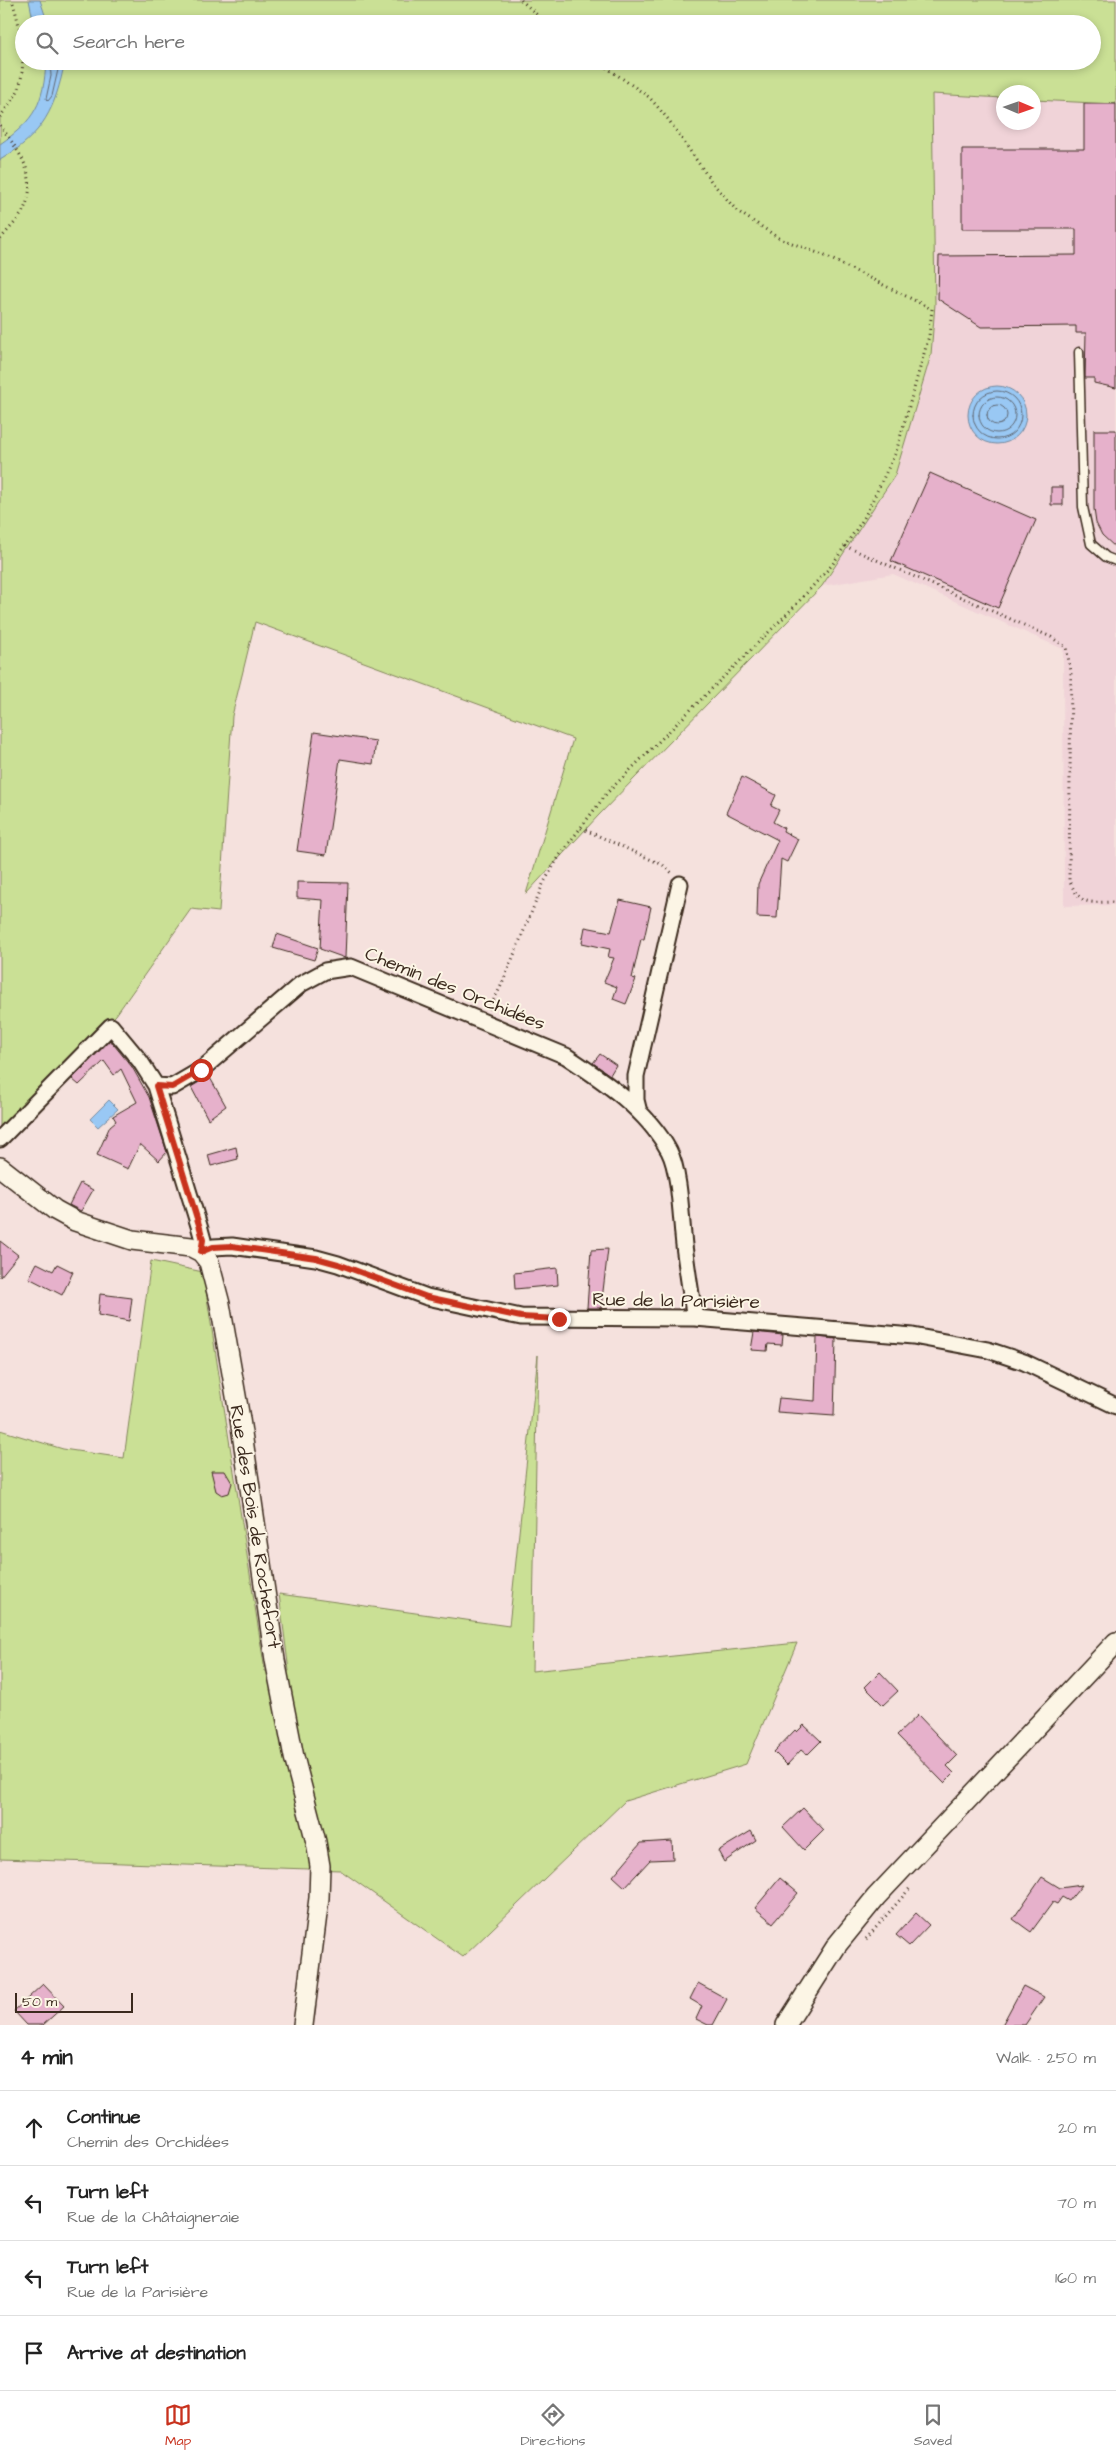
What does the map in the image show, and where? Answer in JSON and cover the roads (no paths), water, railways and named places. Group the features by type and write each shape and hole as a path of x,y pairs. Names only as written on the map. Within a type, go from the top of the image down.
{"street":[{"path":"639,1112 636,1100 636,1076 680,884"},
{"name":"Chemin des Orchidées","path":"156,1086 172,1087 201,1070 301,984 325,971 351,967 566,1056 593,1074 639,1112 654,1128 670,1153 678,1190 695,1318"},
{"path":"0,1139 111,1026 140,1061 156,1086 200,1228 203,1240 201,1252 191,1248 112,1235 75,1221 55,1210 0,1168"},
{"name":"Rue de la Parisière","path":"201,1252 213,1247 232,1246 316,1258 338,1264 427,1297 521,1317 695,1318 913,1336 979,1348 1024,1362 1116,1406"},
{"name":"Rue des Bois de Rochefort","path":"201,1252 210,1262 220,1304 275,1660 294,1757 316,1842 320,1866 319,1898 303,2025"},
{"path":"786,2025 837,1945 876,1897 1116,1642"}],"lane":[{"path":"1079,352 1083,507 1091,544 1106,557 1116,560"}],"water":[{"path":"29,0 40,0 45,15 32,15"},
{"path":"45,70 63,70 52,107 37,130 15,150 0,160 0,144 22,127 35,109 40,99"},
{"path":"991,386 1003,386 1018,394 1026,409 1026,421 1018,436 1003,444 991,444 976,436 968,421 968,409 976,394"},
{"path":"109,1100 118,1109 98,1127 90,1119"}]}
